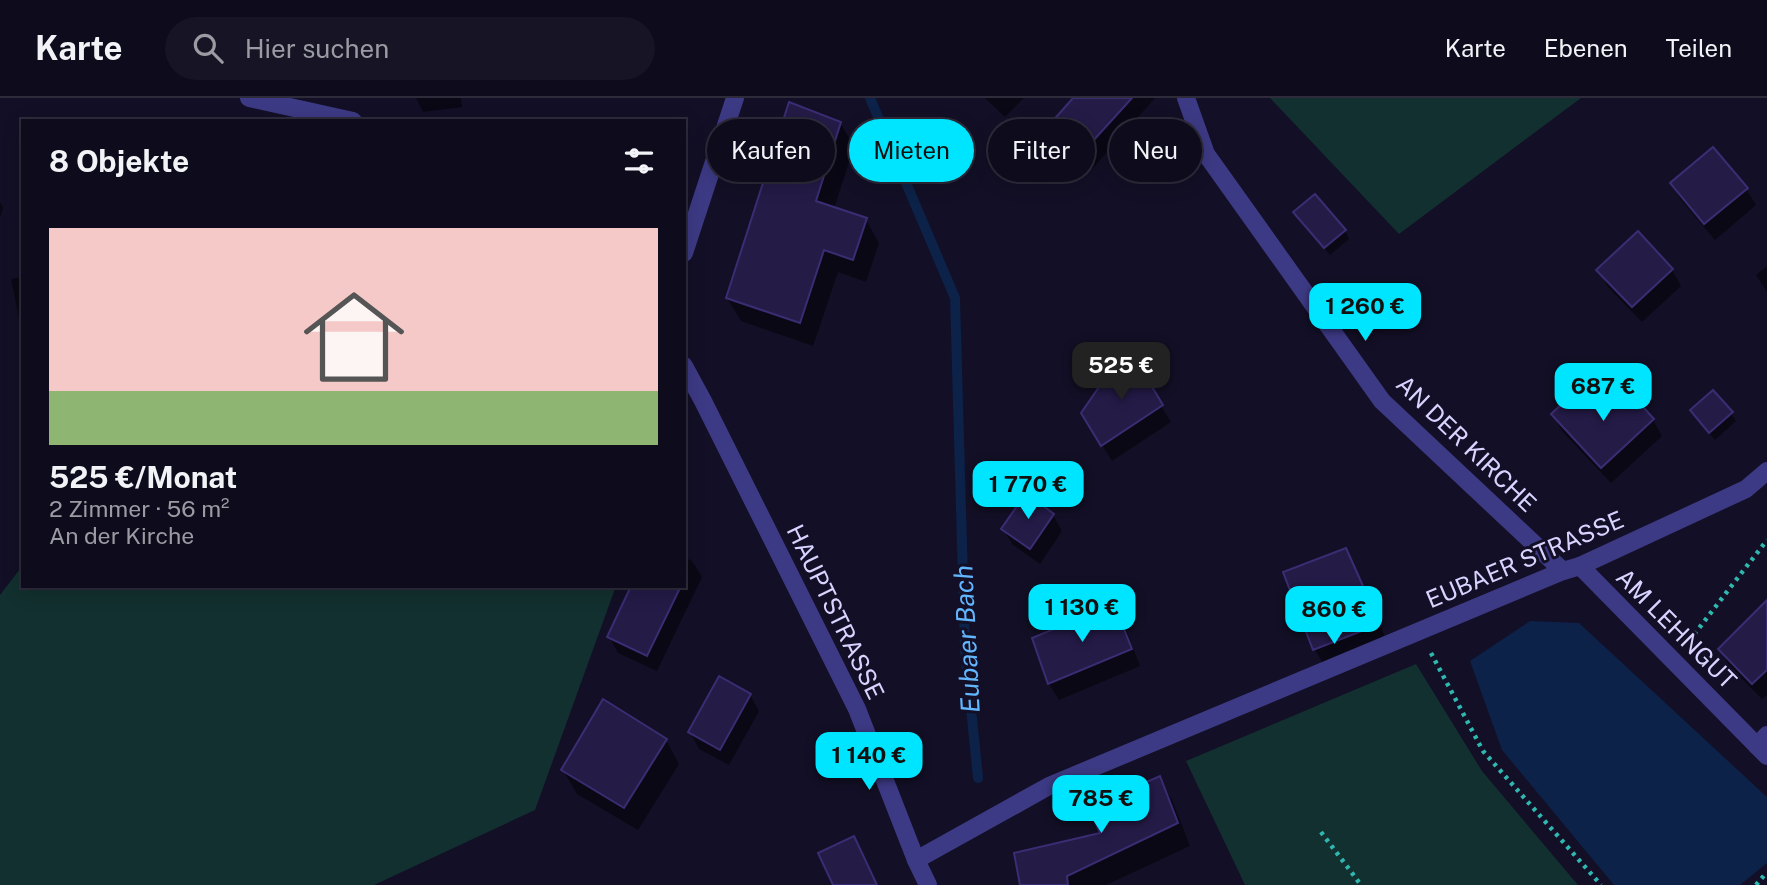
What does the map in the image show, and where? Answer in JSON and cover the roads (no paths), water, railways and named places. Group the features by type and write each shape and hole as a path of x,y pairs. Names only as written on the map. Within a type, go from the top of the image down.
{"street":[{"path":"249,98 345,119"},
{"path":"686,247 735,98"},
{"name":"AN DER KIRCHE","path":"1186,98 1206,154 1382,401 1571,568"},
{"name":"HAUPTSTRASSE","path":"686,370 857,709 928,885"},
{"name":"EUBAER STRASSE","path":"916,860 1049,786 1571,568 1746,489 1767,471"},
{"name":"AM LEHNGUT","path":"1571,568 1764,746"}],"water":[{"path":"1530,621 1579,623 1767,797 1767,863 1740,885 1614,885 1502,750 1470,661"}],"waterway":[{"name":"Eubaer Bach","path":"870,98 955,298 965,649 978,778"}]}
